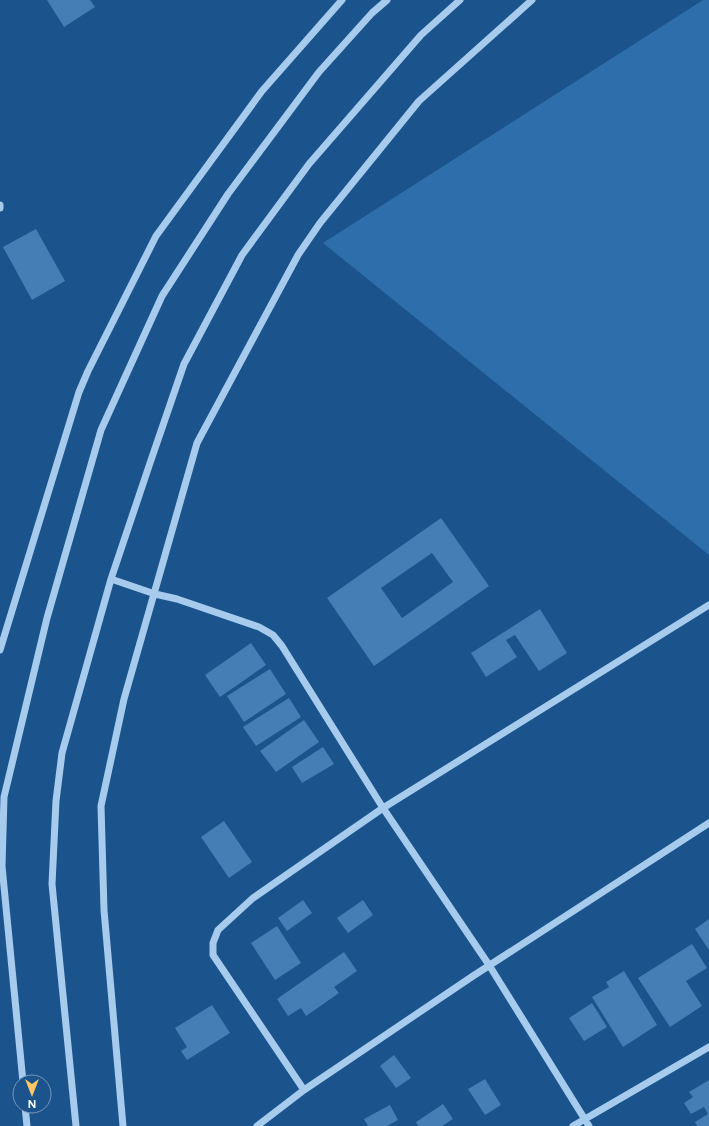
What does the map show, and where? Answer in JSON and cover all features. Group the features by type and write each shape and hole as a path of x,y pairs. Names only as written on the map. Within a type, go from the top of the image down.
{"street":[{"path":"0,650 79,392 88,371 156,236 262,92 342,0"},
{"path":"22,1074 2,866 4,797 47,618 101,430 162,296 228,194 319,72 372,13 387,0"},
{"path":"76,1126 52,884 56,801 62,753 111,579 148,466 184,364 242,255 314,158 421,35 460,0"},
{"path":"123,1126 104,910 101,806 124,700 197,442 298,255 320,223 419,101 532,0"},
{"path":"111,579 155,594 177,598 259,627 273,635 286,653 383,808 489,965 589,1126"},
{"path":"304,1090 218,965 213,955 213,943 218,930 253,898 383,808 709,605"},
{"path":"0,779 7,783"},
{"path":"256,1126 304,1090 489,965 709,823"},
{"path":"573,1126 709,1047"},
{"path":"26,1114 27,1126"}],"shaded area":[{"path":"703,0 709,0 709,555 323,243"}],"building":[{"path":"47,0 90,0 95,7 64,27"},
{"path":"36,229 65,281 32,300 3,247"},
{"path":"441,518 489,586 374,666 327,598","holes":["432,553 453,582 402,618 381,588"]},
{"path":"540,609 567,653 539,671 515,635 506,640 517,657 486,677 471,653"},
{"path":"251,643 266,665 220,697 205,675"},
{"path":"270,669 286,694 244,722 227,696"},
{"path":"289,698 301,717 256,746 243,727"},
{"path":"304,720 319,742 276,772 260,751"},
{"path":"323,747 334,764 302,783 292,767"},
{"path":"224,821 252,862 229,878 201,837"},
{"path":"303,900 312,913 287,931 278,918"},
{"path":"363,900 373,915 348,933 337,918"},
{"path":"709,919 709,950 695,929"},
{"path":"277,926 301,963 275,980 251,943"},
{"path":"692,944 707,968 686,981 702,1006 670,1027 638,978"},
{"path":"344,952 357,971 334,987 339,993 306,1016 301,1008 288,1016 277,999"},
{"path":"624,971 657,1025 623,1047 592,997 609,987 606,982"},
{"path":"592,1003 607,1027 584,1041 569,1018"},
{"path":"212,1005 230,1033 187,1060 181,1051 187,1047 175,1028"},
{"path":"394,1055 411,1078 396,1088 380,1066"},
{"path":"485,1079 501,1105 485,1115 468,1089"},
{"path":"709,1080 709,1126 697,1126 695,1122 708,1114 704,1107 691,1114 684,1103 693,1097 689,1092"},
{"path":"443,1104 453,1119 442,1126 418,1126 416,1122"},
{"path":"390,1105 398,1120 387,1126 368,1126 364,1119"}]}
